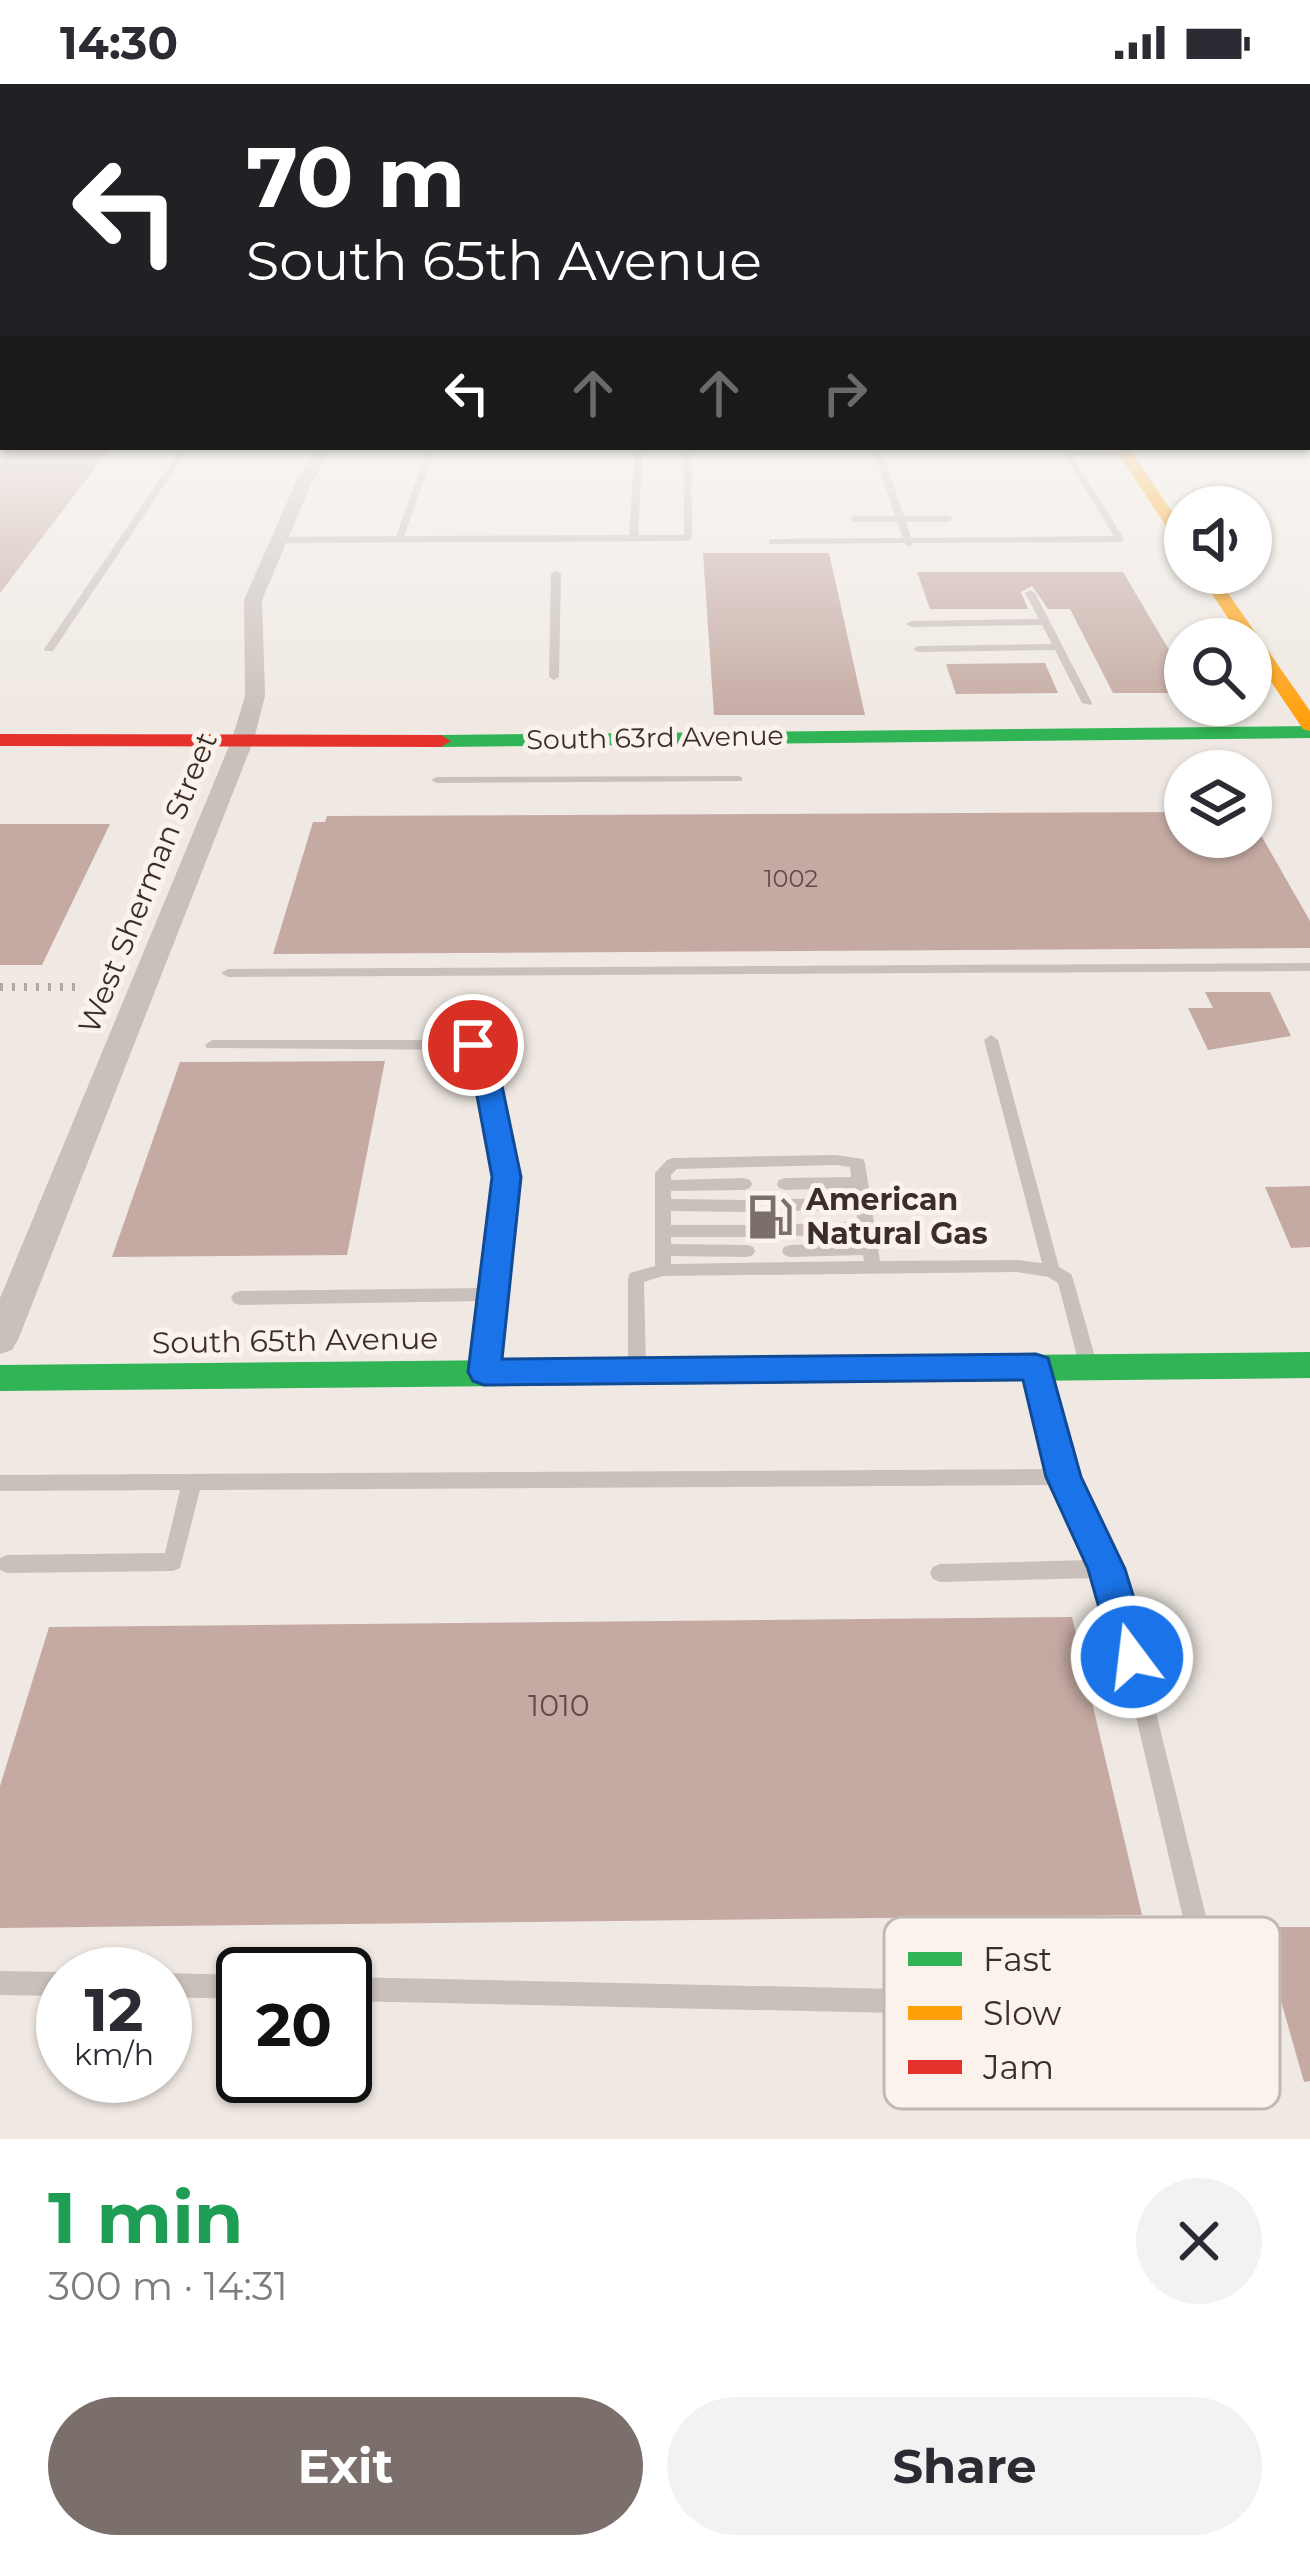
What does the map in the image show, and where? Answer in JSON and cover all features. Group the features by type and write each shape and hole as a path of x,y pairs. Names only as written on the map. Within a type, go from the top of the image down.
{"street":[{"name":"West Sherman Street","path":"0,1340 243,739 255,696 253,600 284,529"},
{"path":"1220,594 1309,724"},
{"name":"South 63rd Avenue","path":"0,740 286,743 1309,724"},
{"name":"South 65th Avenue","path":"0,1378 1310,1366"}],"lane":[{"path":"50,649 131,529"},
{"path":"399,539 403,529"},
{"path":"633,538 634,529"},
{"path":"279,540 688,538 688,529"},
{"path":"904,529 908,541"},
{"path":"908,541 772,542 1120,539 1114,529"},
{"path":"554,677 556,574"},
{"path":"1030,593 1087,703"},
{"path":"910,624 1045,622"},
{"path":"918,649 1058,647"},
{"path":"437,780 738,779"},
{"path":"228,973 1310,967"},
{"path":"991,1040 1052,1270"},
{"path":"212,1045 473,1045 483,1057 507,1177 484,1372"},
{"path":"663,1270 663,1173 673,1164 857,1163 871,1258"},
{"path":"785,1184 860,1182"},
{"path":"663,1186 744,1184"},
{"path":"789,1205 864,1204"},
{"path":"663,1205 745,1206"},
{"path":"791,1230 868,1228"},
{"path":"663,1240 745,1231"},
{"path":"663,1240 747,1251"},
{"path":"790,1251 1052,1270 1065,1279 1089,1366"},
{"path":"637,1370 636,1278 663,1270 871,1258"},
{"path":"240,1298 493,1294"},
{"path":"1036,1367 1064,1477 1122,1614 1195,1917"},
{"path":"0,1484 1064,1477"},
{"path":"7,1564 173,1562 192,1482"},
{"path":"940,1573 1106,1569"},
{"path":"0,1983 36,1984"},
{"path":"372,1990 884,2001"}],"building":[{"path":"0,529 49,529 0,593"},
{"path":"703,553 829,553 865,715 714,715"},
{"path":"917,572 1123,572 1164,641 1164,693 1113,693 1070,609 1048,609 1032,586 1021,592 1028,609 930,609"},
{"path":"1045,663 1058,693 956,694 946,664"},
{"path":"1164,812 1164,858 1272,854 1310,921 1310,948 273,954 313,822 325,822 327,816"},
{"path":"0,824 110,824 42,965 0,965"},
{"path":"1205,992 1270,992 1291,1036 1208,1050 1188,1008 1213,1008"},
{"path":"385,1061 347,1255 112,1257 180,1062"},
{"path":"1310,1186 1310,1247 1291,1248 1265,1187"},
{"path":"1072,1617 1142,1915 0,1928 0,1786 49,1627"},
{"path":"1280,1927 1310,1927 1310,2081 1304,2082 1280,1997"}],"railway":[{"path":"0,987 79,987"}],"traffic: fast":[{"path":"441,741 1310,732"},
{"path":"0,1378 1310,1365"}],"traffic: slow":[{"path":"1220,594 1310,725"}],"traffic: jam":[{"path":"0,740 441,741"}],"place":[{"name":"American Natural Gas","path":"770,1217"}],"route":[{"path":"473,1045 483,1057 507,1177 484,1372 1036,1367 1064,1477 1106,1569 1132,1657"}]}
